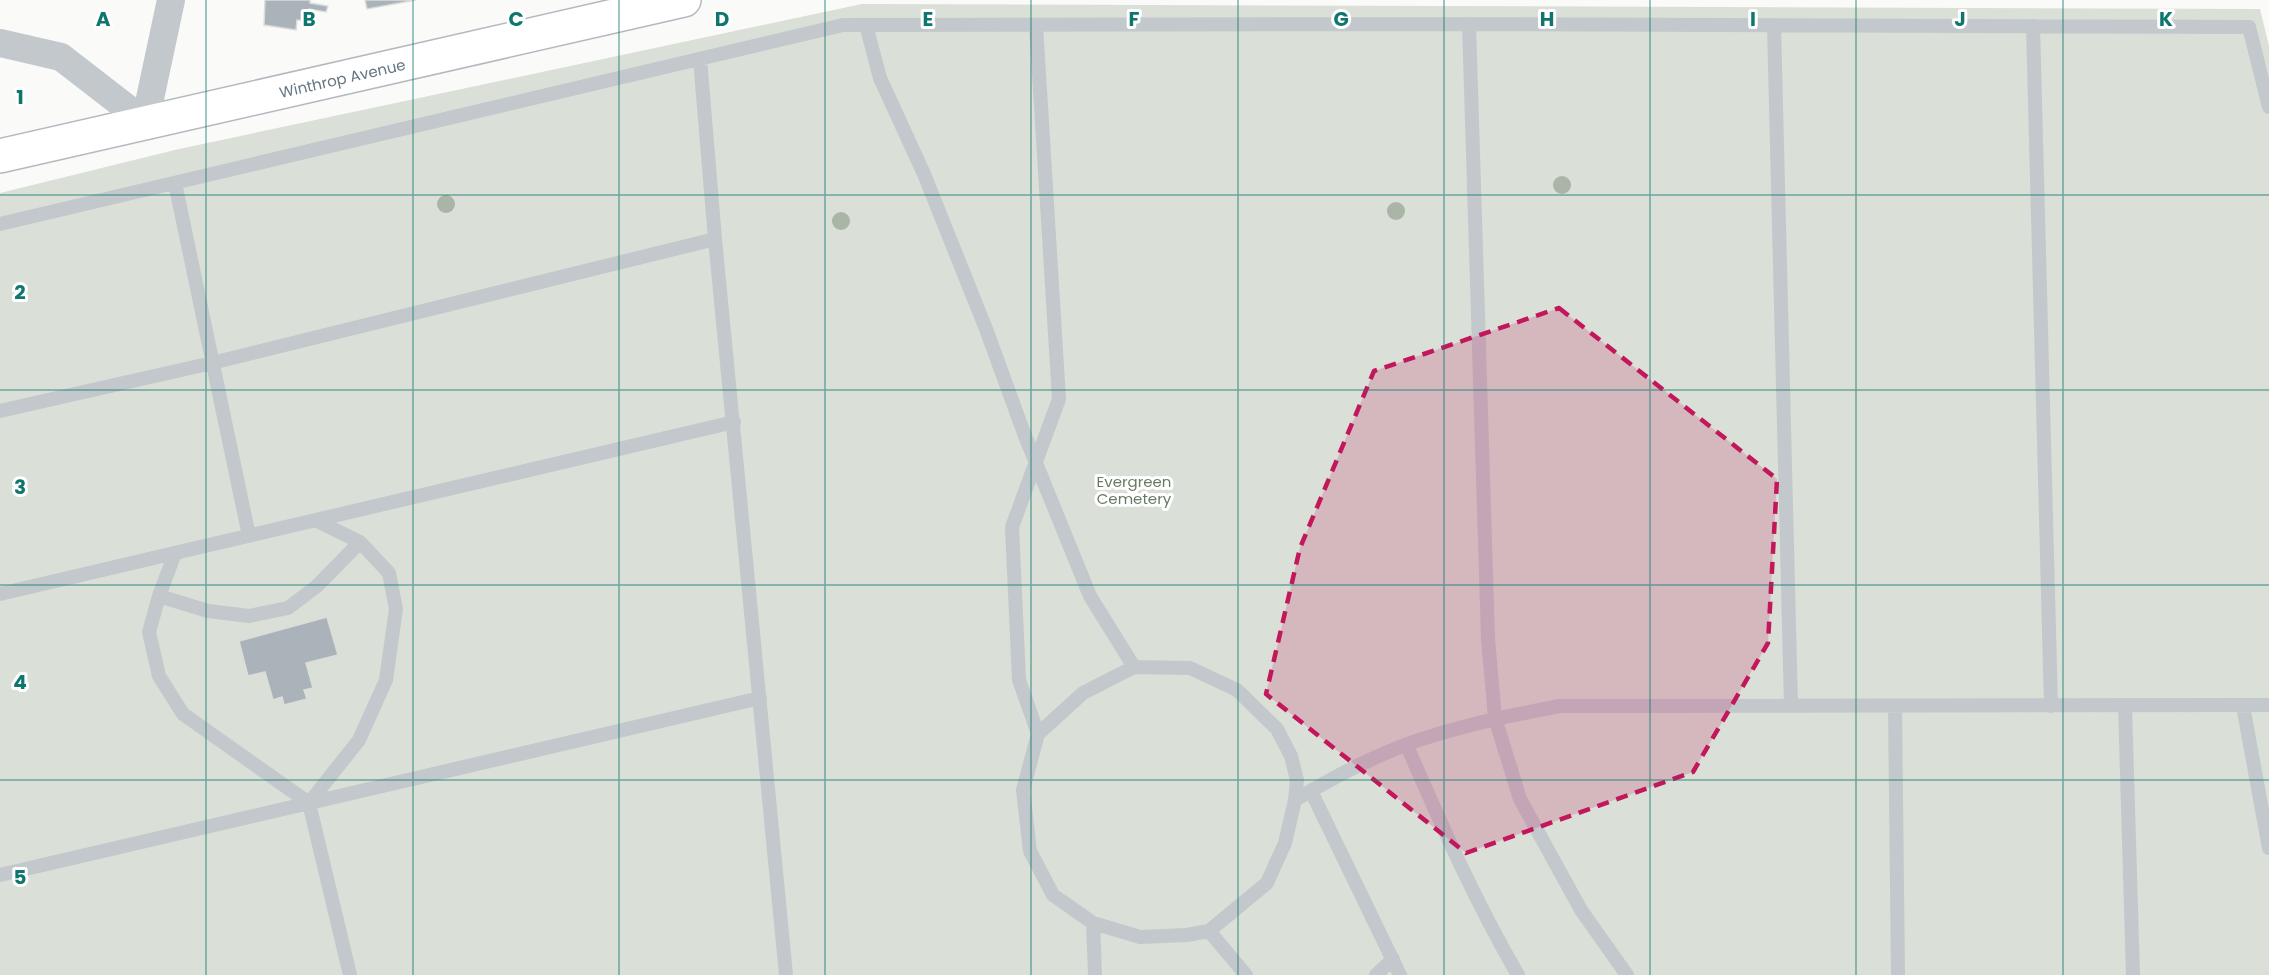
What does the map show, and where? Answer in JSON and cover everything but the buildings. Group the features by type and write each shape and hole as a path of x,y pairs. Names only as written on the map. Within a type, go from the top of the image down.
{"main road":[{"name":"Winthrop Avenue","path":"0,156 684,0"}],"street":[{"path":"0,43 61,57 145,122 171,0"}],"lane":[{"path":"1469,24 1488,639 1495,718 1520,799 1581,910 1627,975"},
{"path":"0,224 843,25 1469,24 2249,27 2269,107"},
{"path":"866,25 880,78 924,174 1035,462 1090,596 1134,667"},
{"path":"1036,25 1059,399 1012,527 1019,680 1038,734"},
{"path":"1774,25 1791,706"},
{"path":"2033,26 2051,706"},
{"path":"700,59 715,239 786,975"},
{"path":"175,183 249,536"},
{"path":"0,411 212,363 715,239"},
{"path":"0,594 734,422"},
{"path":"309,803 359,740 386,680 396,609 389,573 360,542 315,520"},
{"path":"159,596 208,611 249,616 288,608 317,586 360,542"},
{"path":"175,553 149,632 159,676 183,714 309,803 350,975"},
{"path":"1134,667 1190,668 1237,690 1276,729 1291,756 1297,780 1295,800 1285,843 1267,883 1209,931 1187,935 1140,937 1093,923 1053,896 1030,851 1023,790 1038,734 1083,693 1134,667"},
{"path":"0,875 760,698"},
{"path":"1295,800 1379,756 1433,735 1495,718 1560,706 2269,705"},
{"path":"1895,706 1899,975"},
{"path":"2125,706 2133,975"},
{"path":"2243,706 2269,848"},
{"path":"1407,746 1448,840 1495,936 1518,975"},
{"path":"1311,791 1400,975"},
{"path":"1093,923 1095,975"},
{"path":"1209,931 1246,975"},
{"path":"1376,975 1393,959"}],"highlighted area":[{"path":"1559,308 1777,479 1768,643 1693,772 1466,853 1266,694 1300,548 1374,371"}],"green space":[{"name":"Evergreen Cemetery","path":"862,4 2260,9 2269,46 2269,975 0,975 0,193 179,149"}]}
